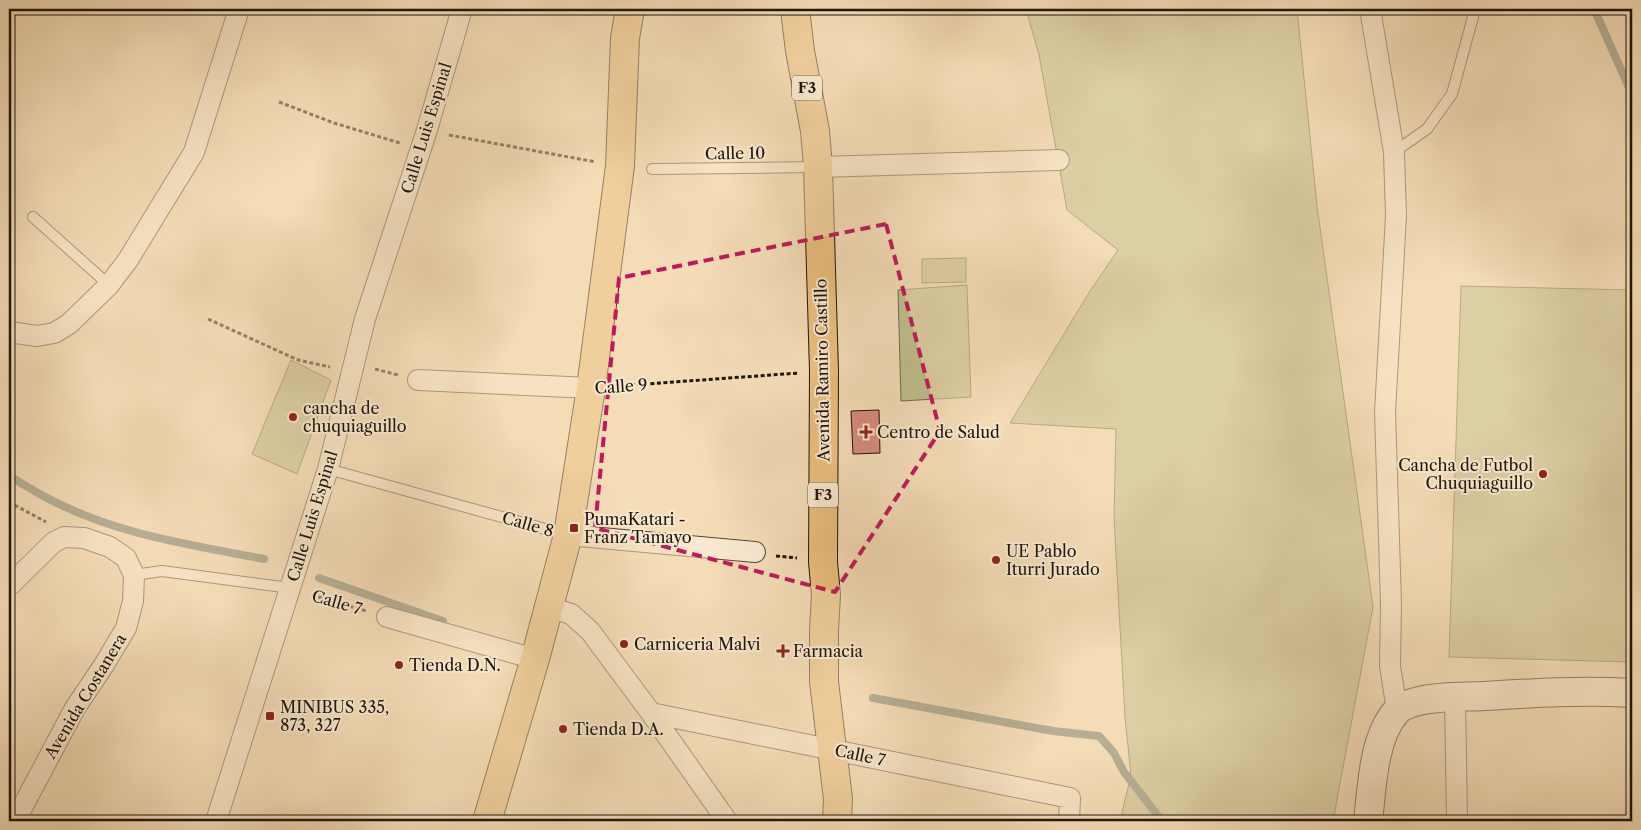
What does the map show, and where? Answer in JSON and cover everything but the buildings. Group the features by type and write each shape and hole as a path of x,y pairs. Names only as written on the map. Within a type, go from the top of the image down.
{"main road":[{"path":"487,821 535,659 568,535 591,388 620,166 625,38 630,9"},
{"name":"Avenida Ramiro Castillo","path":"795,9 800,51 815,131 818,167 824,371 823,562 826,595 824,682 830,749 838,799 838,821"},
{"path":"1368,821 1376,762 1385,728 1397,710 1409,704 1422,700 1554,692 1632,693"}],"street":[{"path":"9,332 37,336 54,333 69,324 109,285 128,260 194,152 239,9"},
{"name":"Calle Luis Espinal","path":"216,821 328,469 356,364 365,319 423,140 462,9"},
{"path":"1370,9 1394,152 1396,216 1385,412 1391,603 1390,666 1397,710"},
{"path":"818,167 1059,160"},
{"name":"Calle 9","path":"418,380 591,388"},
{"name":"Calle 8","path":"568,535 754,552"},
{"path":"9,586 54,542 64,537 84,538 110,547 126,558 134,575"},
{"name":"Avenida Costanera","path":"15,821 74,708 104,665 126,628 133,601 134,575"},
{"path":"549,607 571,614 590,631 651,713 727,821"},
{"path":"387,617 535,659"},
{"path":"1455,698 1457,821"},
{"name":"Calle 7","path":"651,713 1070,798 1069,821"}],"lane":[{"path":"1394,152 1427,129 1452,94 1473,17 1469,9"},
{"name":"Calle 10","path":"652,169 818,167"},
{"path":"33,217 109,285"},
{"name":"Calle 8","path":"328,469 568,535"},
{"name":"Calle 7","path":"134,575 162,571 290,588"}],"path":[{"path":"279,102 334,123 423,140 620,166"},
{"path":"208,319 298,360 331,367 356,364 418,380"},
{"name":"Calle 9","path":"591,388 824,371"},
{"path":"9,502 58,528 64,537"},
{"path":"754,552 823,562"},
{"name":"Calle 7","path":"290,588 387,617"}],"highlighted area":[{"path":"886,224 940,431 835,592 595,528 619,278"}],"green space":[{"path":"1026,9 1297,9 1317,206 1373,607 1333,821 1120,821 1131,775 1125,718 1114,517 1116,429 1010,423 1090,291 1118,250 1067,210 1039,55"},
{"path":"966,258 966,282 922,283 922,259"},
{"path":"967,285 971,397 901,401 898,290"},
{"name":"Cancha de Futbol Chuquiaguillo","path":"1461,286 1632,290 1632,662 1449,657"},
{"name":"cancha de chuquiaguillo","path":"291,360 331,380 297,474 252,454"}],"waterway":[{"path":"1594,9 1632,94"},
{"path":"9,475 65,507 119,528 176,542 264,559"},
{"path":"319,578 443,621"},
{"path":"873,698 1053,731 1099,736 1114,753 1124,772 1162,821"}],"place":[{"name":"cancha de chuquiaguillo","path":"293,417"},
{"name":"Centro de Salud","path":"866,432"},
{"name":"Cancha de Futbol Chuquiaguillo","path":"1543,474"},
{"name":"PumaKatari - Franz Tamayo","path":"574,528"},
{"name":"UE Pablo Iturri Jurado","path":"996,560"},
{"name":"Carniceria Malvi","path":"624,644"},
{"name":"Farmacia","path":"783,651"},
{"name":"Tienda D.N.","path":"399,665"},
{"name":"MINIBUS 335, 873, 327","path":"270,716"},
{"name":"Tienda D.A.","path":"563,729"}]}
